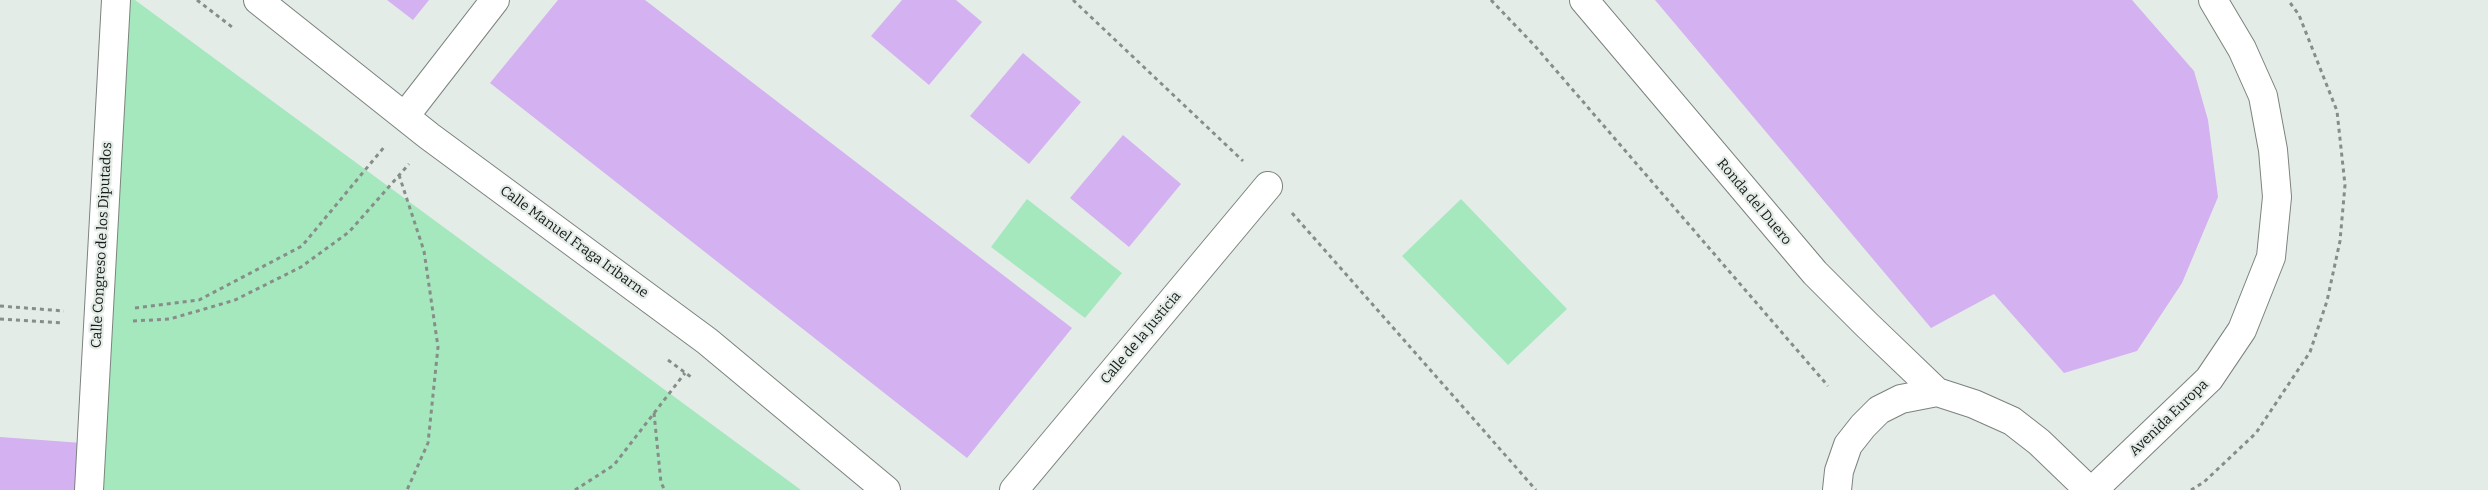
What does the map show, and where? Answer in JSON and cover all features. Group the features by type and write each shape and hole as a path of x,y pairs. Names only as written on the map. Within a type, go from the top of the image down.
{"street":[{"name":"Calle Congreso de los Diputados","path":"89,490 116,0"},
{"name":"Calle Manuel Fraga Iribarne","path":"258,0 430,136 707,341 886,490"},
{"path":"405,116 495,0"},
{"name":"Ronda del Duero","path":"1584,0 1814,273 1937,392 1974,404 2012,421 2039,442 2089,490"},
{"name":"Avenida Europa","path":"2093,490 2210,379 2242,330 2271,257 2277,196 2273,150 2263,96 2242,49 2213,0"},
{"name":"Calle de la Justicia","path":"1014,490 1268,186"},
{"name":"Ronda del Duero","path":"1837,490 1839,471 1848,445 1879,410 1901,399 1937,392"}],"path":[{"path":"1073,0 1268,186 1536,490"},
{"path":"1491,0 1535,46 1828,386"},
{"path":"0,319 66,324 199,300 302,246 386,145 405,116"},
{"path":"0,306 97,318 170,319 235,300 301,267 349,232 430,136"},
{"path":"399,175 424,251 438,347 428,443 407,490"},
{"path":"575,490 614,465 685,372"},
{"path":"654,412 662,483 665,490"}],"green space":[{"path":"123,0 135,0 801,490 98,490"},
{"path":"1027,199 1122,273 1085,318 991,247"},
{"path":"1461,199 1567,309 1508,365 1402,256"}],"building":[{"path":"387,0 429,0 413,20"},
{"path":"558,0 645,0 1072,328 967,458 490,83"},
{"path":"902,0 956,0 982,22 929,85 871,36"},
{"path":"1655,0 2132,0 2194,71 2208,120 2218,197 2182,283 2137,351 2064,373 1994,294 1931,328"},
{"path":"1023,53 1081,102 1029,164 970,116"},
{"path":"1123,135 1181,184 1129,247 1070,198"},
{"path":"0,437 82,443 79,490 0,490"}]}
